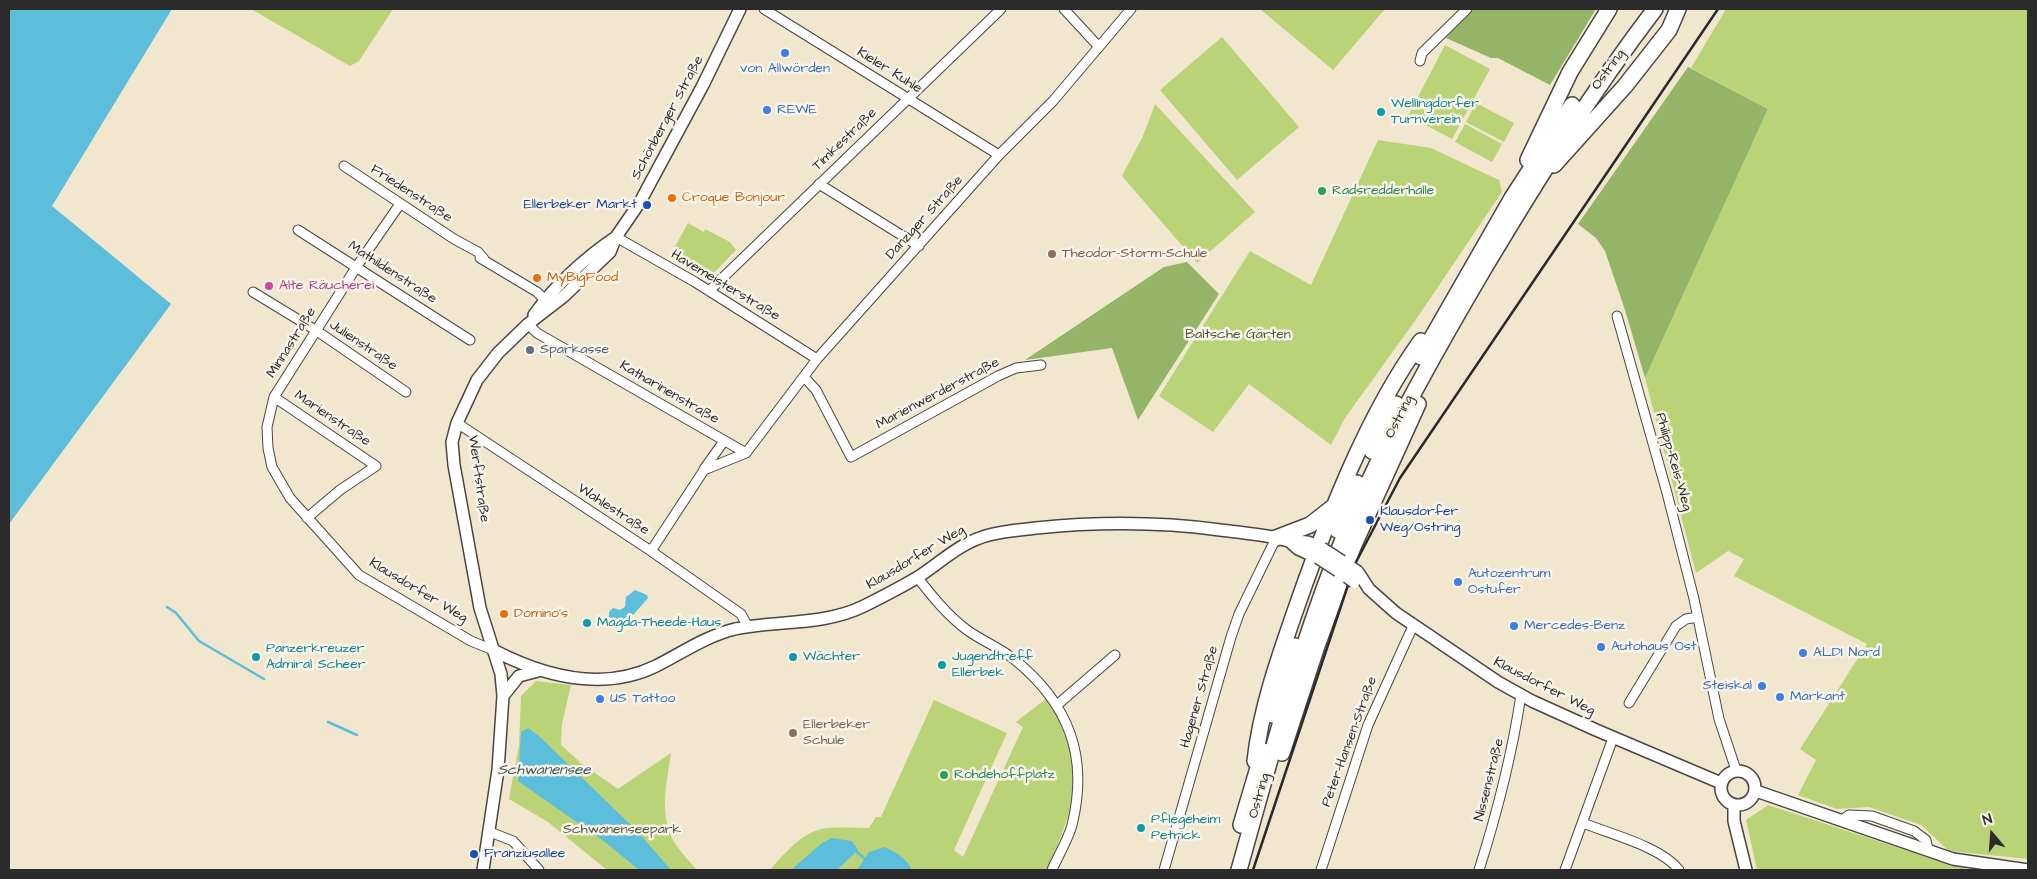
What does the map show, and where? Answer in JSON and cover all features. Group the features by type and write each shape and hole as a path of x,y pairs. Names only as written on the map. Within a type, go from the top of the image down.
{"highway":[{"path":"1535,183 1573,145 1626,86 1669,30 1678,9"},
{"path":"1512,198 1558,95 1607,10"},
{"name":"Ostring","path":"1446,323 1590,97 1650,10"},
{"name":"Ostring","path":"1229,870 1314,620 1342,544 1446,323 1512,198 1581,92 1650,10"},
{"path":"1258,784 1256,749 1270,691 1336,504 1370,429 1398,376 1422,340 1446,323"},
{"path":"1258,784 1279,760 1288,738 1317,646 1348,571 1366,517 1441,354 1446,323"},
{"path":"1283,539 1321,518 1336,504"},
{"name":"Ostring","path":"1239,870 1258,784"}],"street":[{"name":"Schönberger Straße","path":"457,423 486,366 528,324 563,297 610,252 616,237 640,202 703,85 740,9"},
{"name":"Kieler Kuhle","path":"764,9 999,156"},
{"name":"Timkestraße","path":"709,291 1001,9"},
{"path":"1064,9 1099,47"},
{"name":"Danziger Straße","path":"746,452 817,359 999,156 1053,101 1132,9"},
{"path":"1420,61 1422,52 1467,9"},
{"name":"Friedenstraße","path":"344,166 400,204 478,252 484,259 537,292 544,300"},
{"path":"819,184 919,246"},
{"name":"Minnastraße","path":"274,397 357,266 400,204"},
{"name":"Mathildenstraße","path":"298,230 470,340"},
{"name":"Schönberger Straße","path":"528,324 544,300 602,246 616,237"},
{"name":"Havemeisterstraße","path":"616,237 709,291 817,359"},
{"name":"Julienstraße","path":"253,292 317,331 406,392"},
{"name":"Philipp-Reis-Weg","path":"1617,316 1667,492 1698,617 1719,719 1736,770"},
{"name":"Katharinenstraße","path":"528,324 537,333 746,452"},
{"name":"Marienwerderstraße","path":"804,377 816,390 851,458 998,376 1016,368 1041,365"},
{"name":"Klausdorfer Weg","path":"274,397 267,427 268,448 272,467 290,498 340,551 359,575 471,641 542,671 595,681 625,677 656,666 707,639 748,626 809,621 844,614 886,595 917,577 968,542 990,534 1089,525 1209,528 1302,540 1348,571 1413,626 1522,695 1613,738 1721,783"},
{"name":"Marienstraße","path":"274,397 376,466 340,490 307,518"},
{"name":"Wahlestraße","path":"457,423 741,614 748,626"},
{"name":"Werftstraße","path":"457,423 455,442 458,466 483,604 493,650 501,674 503,696 498,770 484,870"},
{"path":"650,551 724,441"},
{"path":"704,470 746,452"},
{"name":"Hagener Straße","path":"1164,870 1239,614 1283,539"},
{"path":"917,577 943,609 967,630 1014,658 1042,684 1057,705 1067,724 1074,744 1078,766 1078,796 1071,827 1052,870"},
{"path":"1629,703 1676,626 1686,619 1698,617"},
{"name":"Peter-Hansen-Straße","path":"1320,870 1368,725 1413,626"},
{"path":"1057,705 1115,655"},
{"name":"Klausdorfer Weg","path":"503,696 518,676 524,673 542,671"},
{"name":"Nissenstraße","path":"1479,870 1499,805 1514,741 1522,695"},
{"path":"1565,870 1613,738"},
{"path":"1736,770 1742,770 1750,774 1755,782 1756,791 1748,802 1734,805 1723,797 1721,783 1727,774 1736,770"},
{"path":"1756,791 1953,860 2028,870"},
{"path":"1734,805 1734,821 1746,870"},
{"path":"1583,823 1651,849 1666,857 1679,870"},
{"path":"490,832 513,841 539,870"}],"green space":[{"path":"251,9 393,9 359,61 350,66"},
{"path":"1260,9 1385,9 1333,70"},
{"path":"1471,9 1596,9 1550,85 1498,58 1491,58 1446,38"},
{"path":"1726,9 2028,9 2028,859 1949,851 1921,825 1869,807 1837,809 1798,795 1816,760 1800,749 1867,644 1734,576 1744,559 1728,551 1696,573 1645,378 1768,109 1691,68"},
{"path":"1222,37 1299,127 1237,180 1160,90"},
{"path":"1445,45 1490,69 1452,139 1408,116"},
{"path":"1688,67 1768,109 1645,378 1605,251 1596,238 1578,224"},
{"path":"1476,103 1514,123 1504,142 1466,122"},
{"path":"1155,104 1255,212 1197,263 1122,176 1143,136"},
{"path":"1465,124 1502,144 1492,162 1455,142"},
{"name":"Baltsche Gärten","path":"1378,140 1431,148 1499,180 1502,192 1417,318 1345,418 1331,445 1249,384 1213,432 1159,396 1250,251 1311,285"},
{"path":"688,223 704,232 705,229 730,242 736,250 710,277 671,254"},
{"path":"1187,262 1219,294 1138,420 1112,348 1025,360 1164,267"},
{"name":"Schwanenseepark","path":"536,681 571,685 562,724 561,745 582,764 618,789 671,753 665,799 667,821 675,843 697,870 607,870 548,822 509,799 519,745 521,696"},
{"path":"1047,698 1062,720 1070,743 1074,762 1074,781 1068,816 1047,870 770,870 791,847 811,833 829,828 869,828 876,817 881,817 934,700 1007,733 954,850 963,857 1023,727 1016,722"},
{"path":"1768,805 1951,865 1972,870 1757,870 1746,820"}],"water":[{"path":"9,9 172,9 52,206 171,304 9,524"},
{"path":"635,590 647,595 648,598 634,614 620,622 609,617 609,612 613,608 620,610 625,607 626,597"},
{"name":"Schwanensee","path":"528,728 539,736 637,831 671,870 639,870 605,842 518,781 521,732"},
{"path":"832,838 852,841 858,850 837,870 791,870 822,843"},
{"path":"884,847 900,856 912,870 857,870 869,852"}],"waterway":[{"path":"167,607 176,613 199,641 264,679"},
{"path":"328,722 357,735"},
{"path":"857,852 865,859"}],"railway":[{"path":"1253,870 1355,564 1400,478 1718,9"}],"place":[{"name":"von Allwörden","path":"785,53"},
{"name":"REWE","path":"767,110"},
{"name":"Wellingdorfer Turnverein","path":"1381,112"},
{"name":"Radsredderhalle","path":"1322,191"},
{"name":"Croque Bonjour","path":"672,198"},
{"name":"Ellerbeker Markt","path":"647,205"},
{"name":"Theodor-Storm-Schule","path":"1052,254"},
{"name":"MyBigFood","path":"537,278"},
{"name":"Alte Räucherei","path":"269,286"},
{"name":"Sparkasse","path":"530,350"},
{"name":"Klausdorfer Weg/Ostring","path":"1370,520"},
{"name":"Autozentrum Ostufer","path":"1458,582"},
{"name":"Domino's","path":"504,614"},
{"name":"Magda-Theede-Haus","path":"587,623"},
{"name":"Mercedes-Benz","path":"1514,626"},
{"name":"Autohaus Ost","path":"1601,647"},
{"name":"ALDI Nord","path":"1803,653"},
{"name":"Panzerkreuzer Admiral Scheer","path":"256,657"},
{"name":"Wächter","path":"793,657"},
{"name":"Jugendtreff Ellerbek","path":"942,665"},
{"name":"Steiskal","path":"1762,686"},
{"name":"Markant","path":"1780,697"},
{"name":"US Tattoo","path":"600,699"},
{"name":"Ellerbeker Schule","path":"793,733"},
{"name":"Rohdehoffplatz","path":"944,775"},
{"name":"Pflegeheim Petrick","path":"1141,828"},
{"name":"Franziusallee","path":"474,854"}]}
